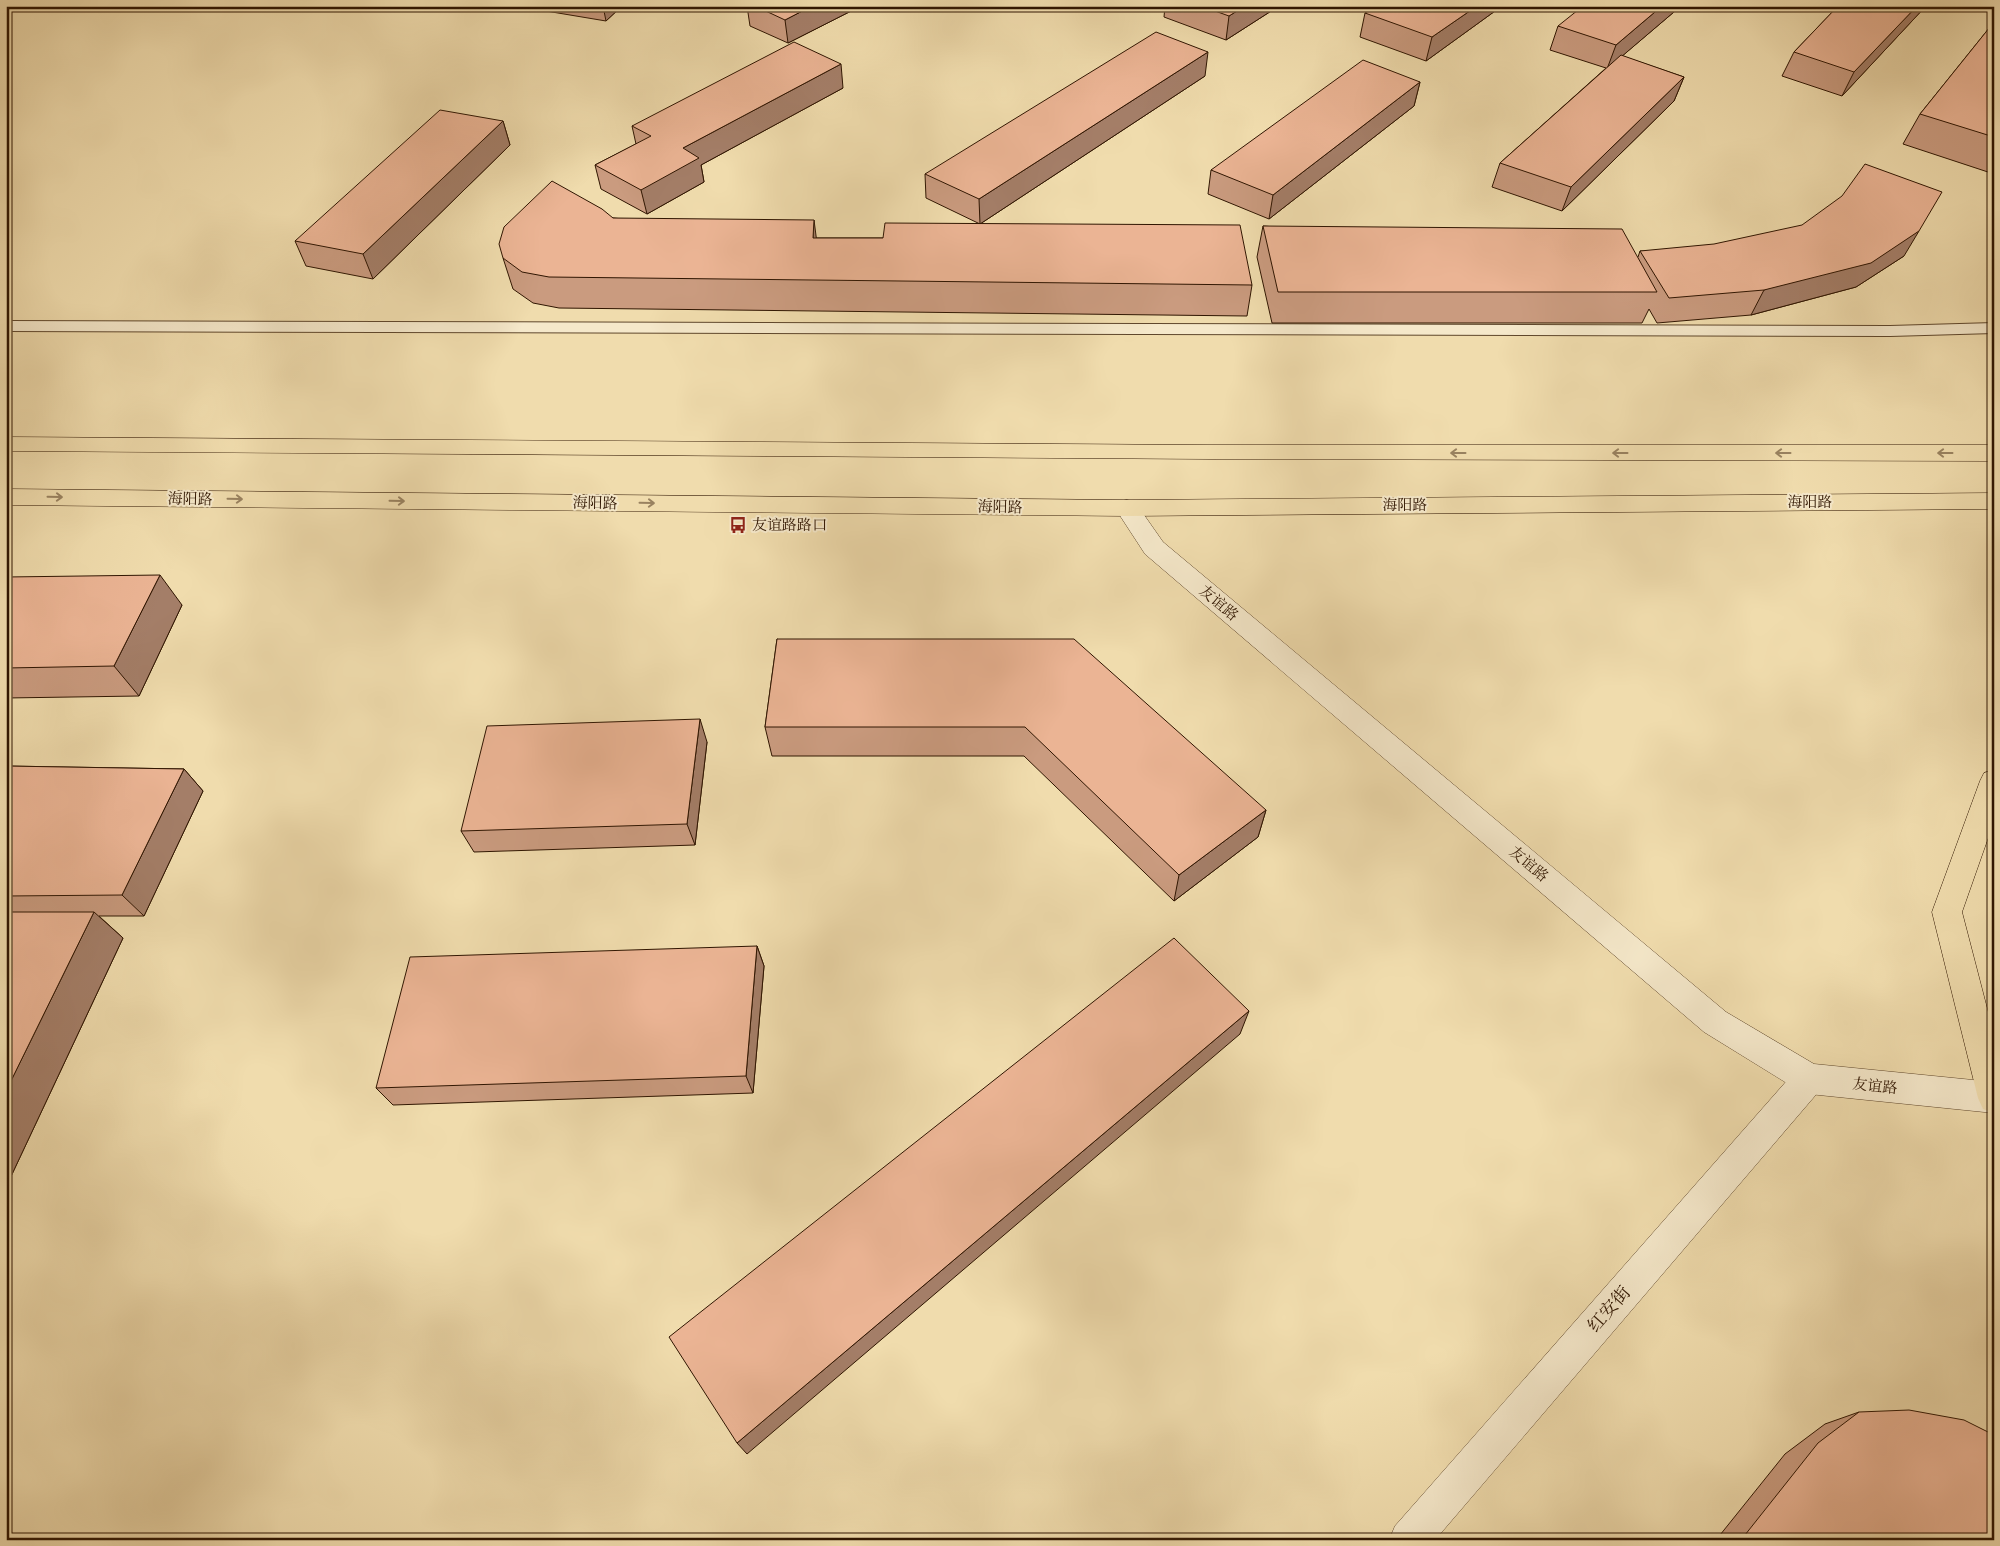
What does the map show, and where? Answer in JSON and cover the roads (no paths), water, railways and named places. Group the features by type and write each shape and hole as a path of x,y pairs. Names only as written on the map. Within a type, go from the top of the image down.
{"main road":[{"path":"6,444 1199,452 1994,453"},
{"name":"海阳路","path":"6,497 1127,508 1994,501"},
{"name":"友谊路","path":"1994,781 1947,912 1994,1098"}],"street":[{"name":"友谊路","path":"1127,508 1154,548 1715,1022 1809,1079 1994,1098"},
{"name":"红安街","path":"1409,1540 1809,1079"}],"lane":[{"path":"6,326 1880,331 1994,328"}],"place":[{"name":"友谊路路口","path":"738,525"}]}
